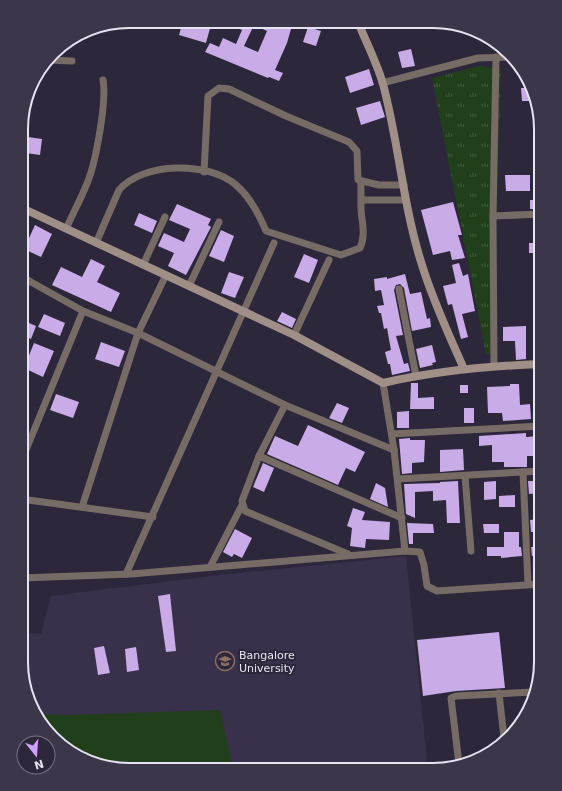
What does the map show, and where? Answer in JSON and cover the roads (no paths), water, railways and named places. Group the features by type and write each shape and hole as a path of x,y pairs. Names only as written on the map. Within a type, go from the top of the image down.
{"street":[{"path":"360,28 382,83 406,200 422,265 445,326 464,369"},
{"path":"494,366 493,216 496,57"},
{"path":"382,83 478,58 503,57"},
{"path":"55,60 72,61"},
{"path":"66,228 89,179 102,113 104,87 103,80"},
{"path":"204,172 208,96 219,88 229,89 286,116 349,142 357,152 357,178 361,181 380,185 404,185"},
{"path":"96,243 119,190 125,183 146,173 169,168 187,168 215,174 235,184 251,202 266,231 341,255 360,248 362,243 364,230 361,181"},
{"path":"362,200 406,200"},
{"path":"28,211 294,335 383,383 416,376 464,369 534,364"},
{"path":"493,216 534,214"},
{"path":"143,265 165,217"},
{"path":"189,286 219,222"},
{"path":"126,574 153,517 274,243"},
{"path":"294,335 329,260"},
{"path":"82,507 138,333 166,276"},
{"path":"28,280 83,311 138,333 285,405 394,450"},
{"path":"399,289 416,376"},
{"path":"28,445 83,311"},
{"path":"383,383 392,434 405,551"},
{"path":"210,567 242,505 259,456 285,405"},
{"path":"392,434 534,426"},
{"path":"259,456 402,518"},
{"path":"398,480 534,471"},
{"path":"523,472 528,584"},
{"path":"465,476 471,550"},
{"path":"28,500 153,517"},
{"path":"242,505 245,511 350,555"},
{"path":"28,578 126,574 405,551 420,552 424,565 427,586 437,591 534,584"},
{"path":"459,760 452,698 529,692"},
{"path":"499,694 504,734"}],"place":[{"name":"Bangalore University","path":"225,661"}]}
